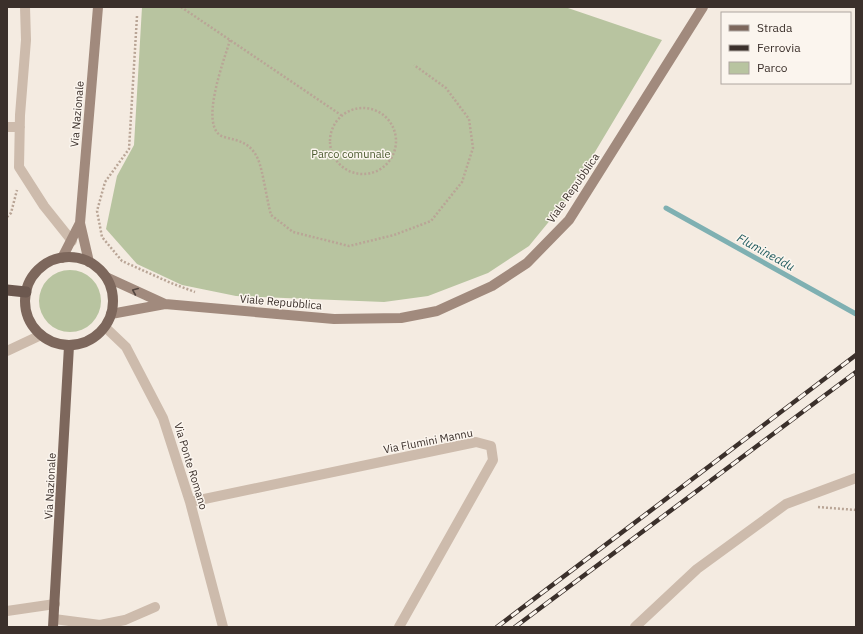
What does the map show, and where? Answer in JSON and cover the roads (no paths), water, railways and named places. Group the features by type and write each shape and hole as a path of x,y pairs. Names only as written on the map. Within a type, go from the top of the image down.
{"highway":[{"path":"7,290 26,292"}],"main road":[{"name":"Viale Repubblica","path":"112,314 165,304 334,319 400,318 436,311 492,286 527,263 569,220 703,7"},
{"name":"Via Nazionale","path":"89,262 80,223 98,9"},
{"name":"Via Nazionale","path":"62,258 80,223"},
{"path":"76,257 89,262 99,268 106,277 113,297 112,314 105,327 96,336 86,342 69,346 54,343 41,335 30,321 26,310 26,292 33,276 41,267 51,261 62,258 76,257"},
{"name":"Viale Repubblica","path":"106,277 165,304"},
{"name":"Via Nazionale","path":"53,623 69,346"}],"street":[{"path":"25,7 26,40 20,127 19,167 44,206 72,241"},
{"path":"7,127 20,127"},
{"name":"Via Ponte Romano","path":"105,327 126,347 163,418 190,502 223,627"},
{"path":"7,351 41,335"},
{"name":"Via Flumini Mannu","path":"190,502 476,442 491,446 493,460 399,627"},
{"path":"635,627 697,569 786,504 856,478"},
{"path":"7,611 55,604"},
{"path":"53,623 100,625 125,620 155,607"}],"waterway":[{"name":"Flumineddu","path":"666,208 856,314"}],"railway":[{"path":"497,627 856,355"},
{"path":"515,627 856,372"}],"park label":[{"name":"Parco comunale","path":"351,154"}]}
